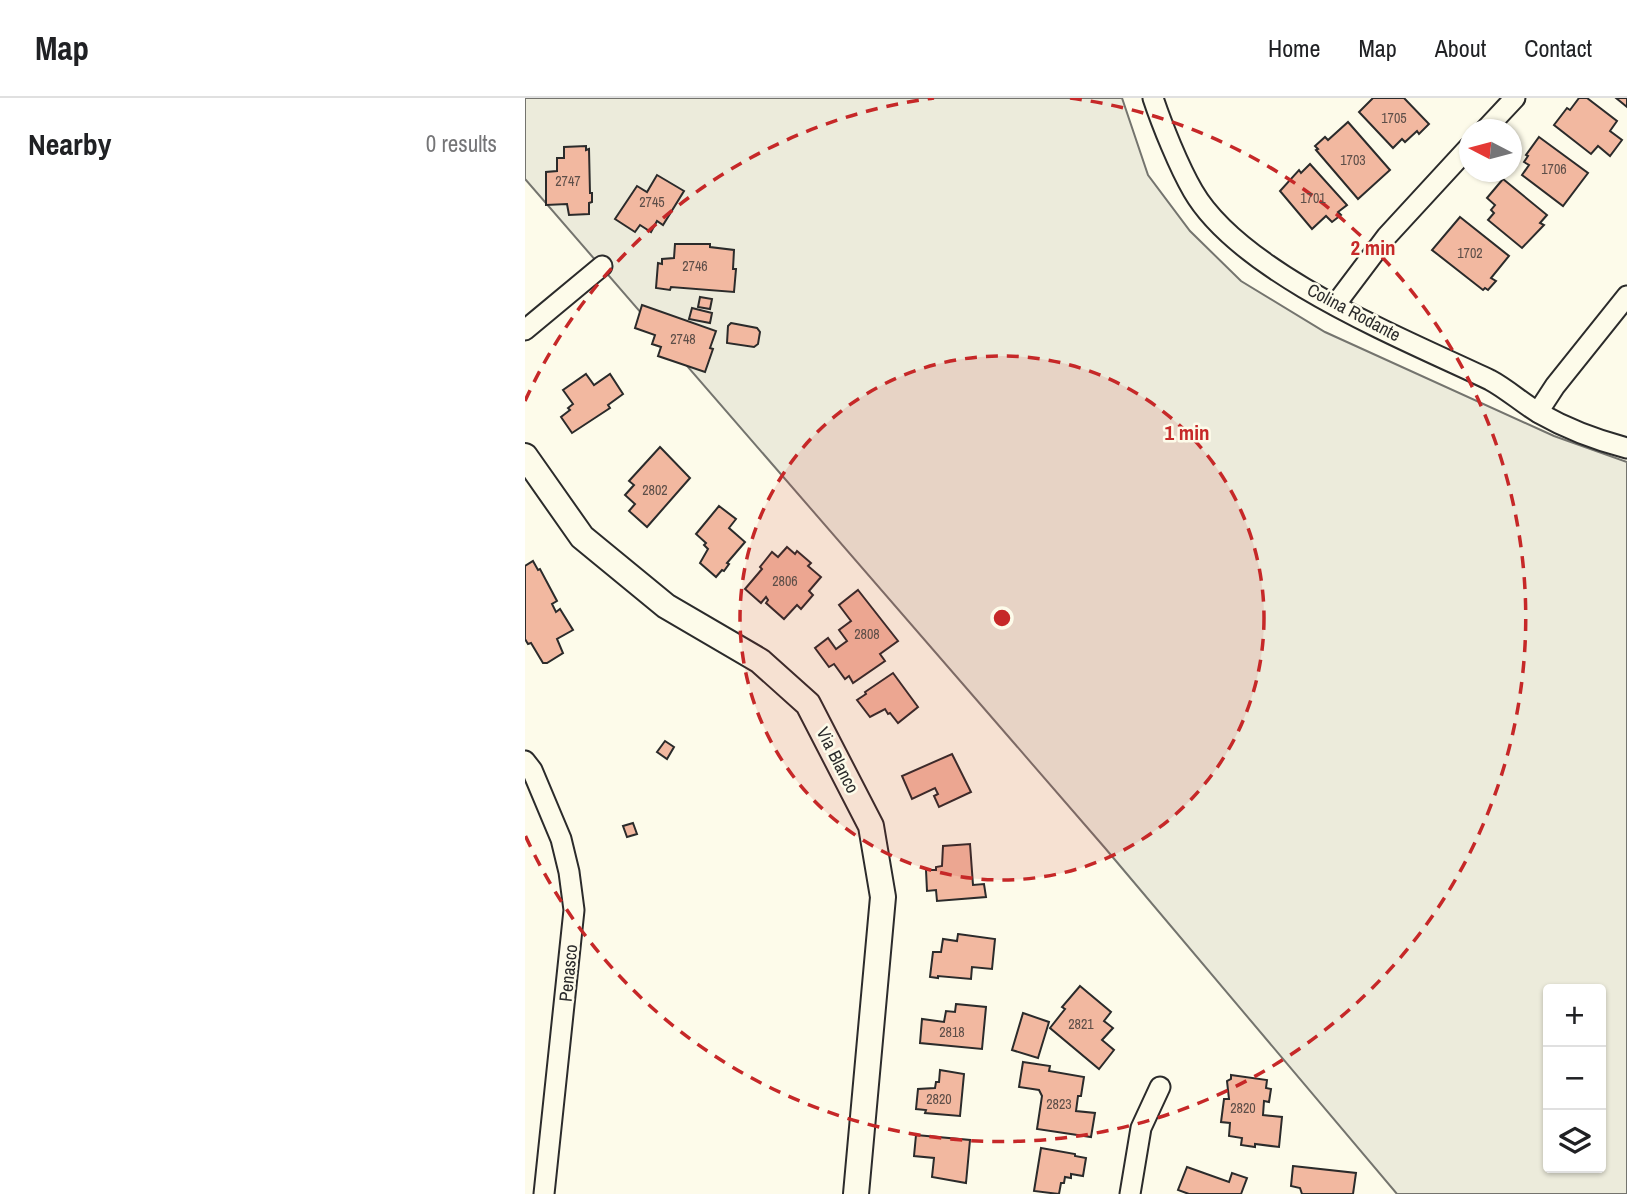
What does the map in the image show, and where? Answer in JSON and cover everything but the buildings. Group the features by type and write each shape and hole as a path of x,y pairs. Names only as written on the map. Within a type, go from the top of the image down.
{"street":[{"name":"Colina Rodante","path":"1153,98 1193,191 1218,223 1254,256 1335,305 1497,384 1538,412 1590,438 1627,448"},
{"path":"1495,119 1515,98"},
{"path":"1335,305 1387,236 1459,158"},
{"path":"525,330 602,266"},
{"path":"1538,412 1555,386 1627,296"},
{"name":"Via Blanco","path":"525,456 582,537 666,606 760,661 809,704 871,826 883,897 856,1194"},
{"name":"Penasco","path":"525,761 561,839 575,909 544,1194"},
{"path":"1129,1194 1141,1128 1160,1087"}],"shaded area":[{"path":"525,98 1122,98 1148,175 1190,231 1241,281 1325,332 1554,436 1627,462 1627,1194 1397,1194 1105,848 525,179"}]}
